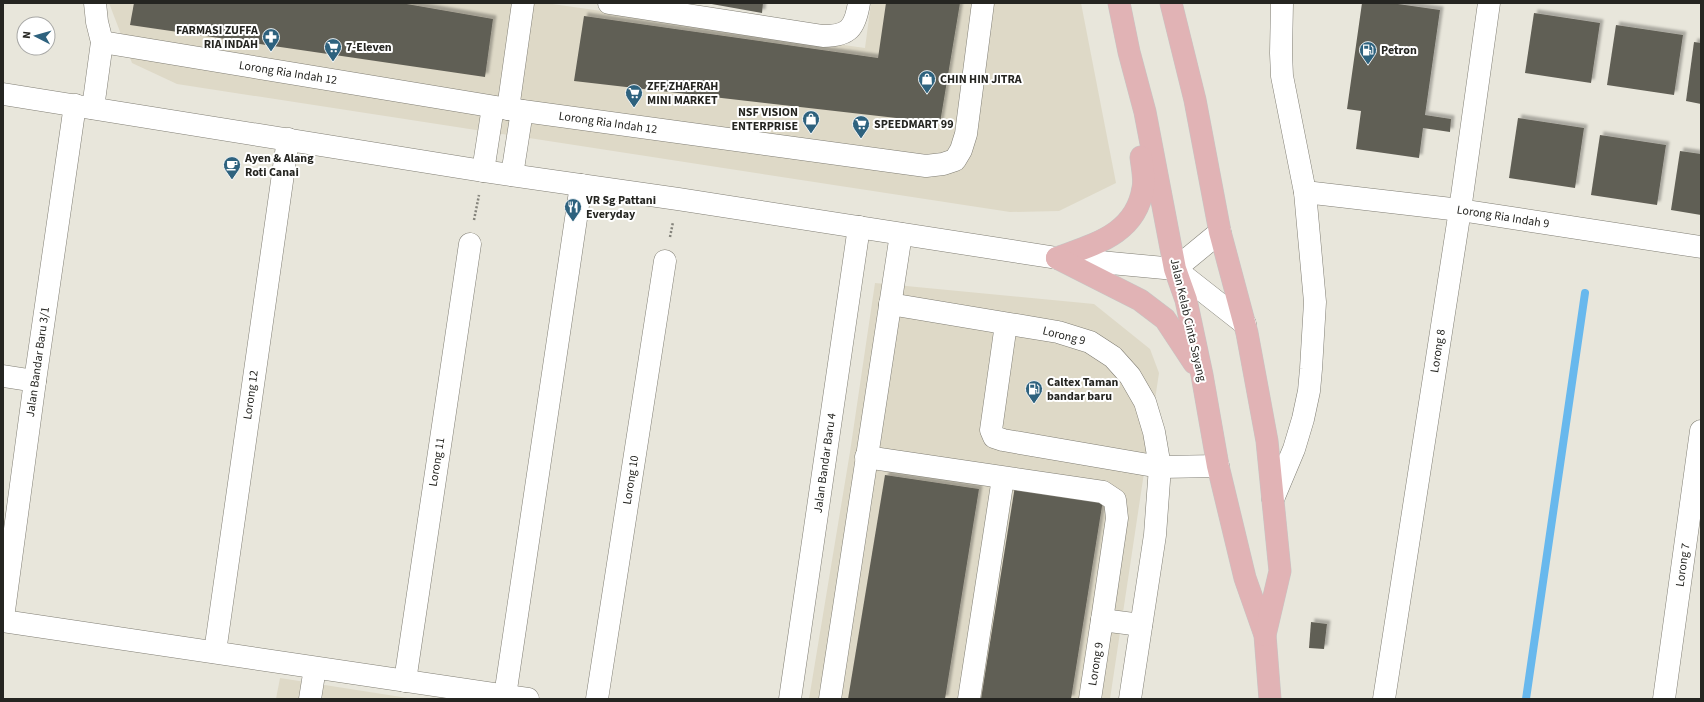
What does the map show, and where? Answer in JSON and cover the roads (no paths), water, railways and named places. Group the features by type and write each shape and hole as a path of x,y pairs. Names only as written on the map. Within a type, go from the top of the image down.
{"main road":[{"name":"Jalan Kelab Cinta Sayang","path":"1119,3 1129,52 1145,112 1175,269 1186,300 1202,375 1218,466 1244,578 1265,635 1270,699"},
{"name":"Jalan Kelab Cinta Sayang","path":"1171,3 1195,100 1220,232 1245,324 1267,441 1280,571 1265,635"},
{"path":"1058,258 1095,244 1119,231 1136,210 1144,187 1140,140 1145,112"},
{"path":"1058,258 1140,300 1166,319 1202,375"}],"street":[{"path":"95,3 97,22 102,42"},
{"path":"512,175 508,109 523,3"},
{"path":"609,3 823,36 844,34 851,28 856,21 859,3"},
{"name":"Lorong Ria Indah 12","path":"102,42 508,109 926,166 942,164 955,160 961,150 966,134 983,3"},
{"path":"1273,499 1294,449 1303,420 1310,376 1315,302 1304,192 1294,130 1282,76 1282,3"},
{"name":"Lorong 8","path":"1384,699 1460,210 1489,3"},
{"name":"Jalan Bandar Baru 3/1","path":"3,620 35,381 84,106 102,42"},
{"path":"3,94 483,171 678,198 1058,258 1175,269 1245,324"},
{"path":"483,171 508,109"},
{"name":"Lorong 12","path":"215,652 288,139"},
{"path":"505,696 581,185"},
{"name":"Lorong Ria Indah 9","path":"1304,192 1460,210 1701,247"},
{"name":"Jalan Bandar Baru 4","path":"790,699 860,227"},
{"path":"1175,269 1220,232"},
{"path":"830,699 901,234"},
{"name":"Lorong 11","path":"404,681 470,244"},
{"name":"Lorong 10","path":"597,699 665,261"},
{"name":"Lorong 9","path":"890,304 1058,332 1090,342 1113,357 1130,376 1145,402 1154,432 1160,467 1155,535 1130,699"},
{"path":"1006,324 991,430 994,437 1003,440 1160,467 1218,466"},
{"path":"3,376 35,381"},
{"name":"Lorong 7","path":"1664,699 1701,432"},
{"name":"Lorong 9","path":"866,457 1103,492 1115,500 1117,518 1090,699"},
{"path":"968,699 1003,478"},
{"path":"3,620 404,681 427,691 528,699"},
{"path":"1102,620 1141,625"},
{"path":"310,699 315,668"}],"waterway":[{"path":"1526,699 1585,293"}],"place":[{"name":"FARMASI ZUFFA RIA INDAH","path":"271,52"},
{"name":"7-Eleven","path":"333,62"},
{"name":"Petron","path":"1368,65"},
{"name":"CHIN HIN JITRA","path":"927,94"},
{"name":"ZFF ZHAFRAH MINI MARKET","path":"634,108"},
{"name":"NSF VISION ENTERPRISE","path":"811,134"},
{"name":"SPEEDMART 99","path":"861,139"},
{"name":"Ayen & Alang Roti Canai","path":"232,180"},
{"name":"VR Sg Pattani Everyday","path":"573,222"},
{"name":"Caltex Taman bandar baru","path":"1034,404"}]}
